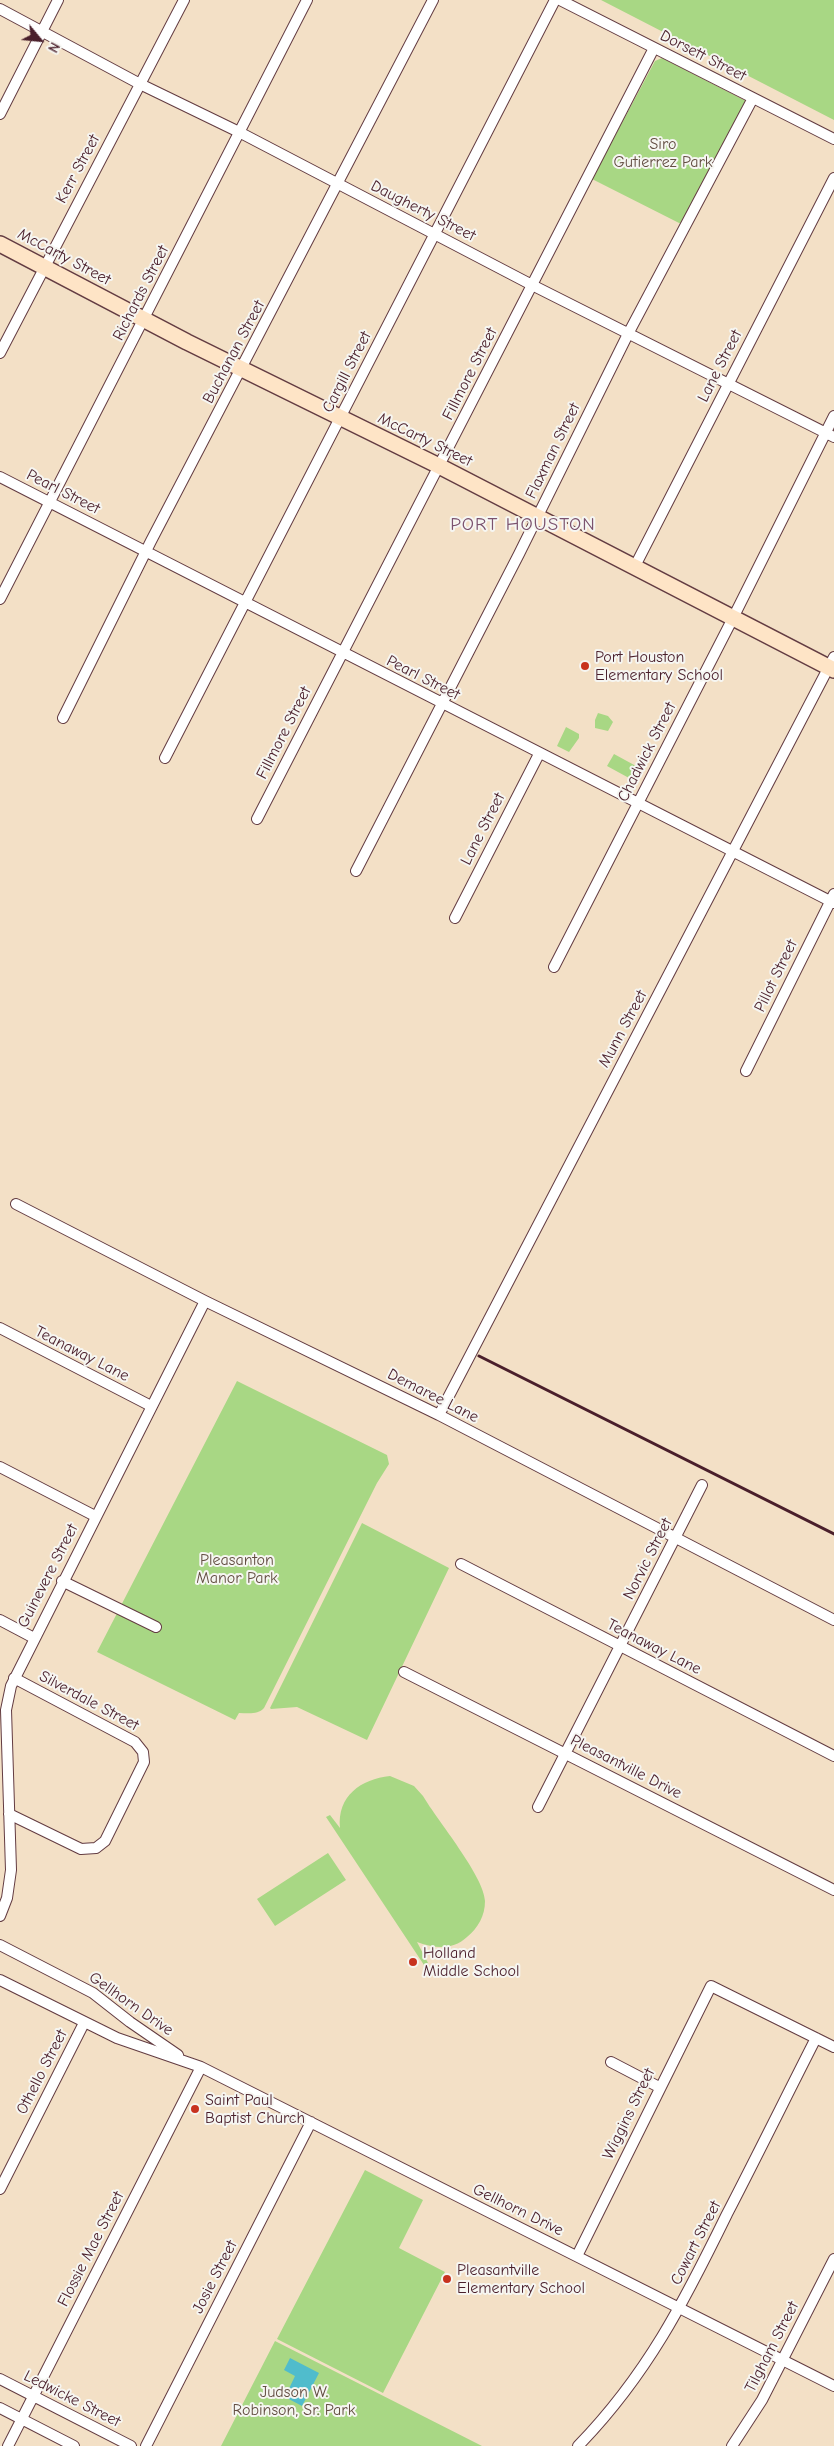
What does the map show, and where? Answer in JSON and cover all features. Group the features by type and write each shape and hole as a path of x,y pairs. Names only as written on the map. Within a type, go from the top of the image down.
{"main road":[{"name":"McCarty Street","path":"0,244 242,370 439,466 538,516 634,568 832,665"}],"street":[{"path":"0,114 58,0"},
{"name":"Kerr Street","path":"0,353 184,0"},
{"name":"Richards Street","path":"0,600 307,0"},
{"name":"Buchanan Street","path":"63,718 146,551 242,370 433,0"},
{"name":"Cargill Street","path":"165,758 555,0"},
{"name":"Dorsett Street","path":"560,0 834,138"},
{"name":"Daugherty Street","path":"0,9 140,84 239,132 532,285 830,435"},
{"name":"Fillmore Street","path":"257,819 654,48"},
{"name":"Flaxman Street","path":"356,871 538,516 628,334 753,98"},
{"name":"Lane Street","path":"634,568 834,178"},
{"name":"Chadwick Street","path":"554,968 733,618 830,435 834,416"},
{"name":"Pearl Street","path":"0,477 637,805 732,853 833,900"},
{"name":"Munn Street","path":"439,1415 832,665"},
{"name":"Lane Street","path":"455,918 539,754"},
{"name":"Pillot Street","path":"746,1071 833,900"},
{"name":"Demaree Lane","path":"16,1204 206,1301 439,1415 834,1620"},
{"name":"Guinevere Street","path":"0,1916 6,1898 11,1870 6,1810 6,1710 14,1678 62,1580 206,1301"},
{"name":"Teanaway Lane","path":"0,1328 151,1406"},
{"path":"0,1467 95,1516"},
{"name":"Norvic Street","path":"538,1807 702,1485"},
{"name":"Teanaway Lane","path":"461,1564 834,1756"},
{"path":"62,1580 156,1628"},
{"path":"0,1620 34,1638"},
{"name":"Pleasantville Drive","path":"404,1672 834,1890"},
{"name":"Silverdale Street","path":"6,1810 81,1849 92,1849 105,1841 143,1767 144,1757 135,1742 14,1678"},
{"name":"Gellhorn Drive","path":"0,1945 93,1993 130,2022 189,2063"},
{"name":"Gellhorn Drive","path":"0,1980 117,2038 201,2067 681,2307 834,2386"},
{"name":"Wiggins Street","path":"576,2256 711,1986 816,2038"},
{"name":"Othello Street","path":"0,2188 84,2023"},
{"path":"816,2038 834,2047"},
{"name":"Cowart Street","path":"578,2446 605,2419 648,2362 681,2307 816,2038"},
{"path":"612,2062 659,2087"},
{"name":"Flossie Mae Street","path":"8,2446 201,2067"},
{"name":"Josie Street","path":"146,2446 311,2122"},
{"name":"Tilgham Street","path":"732,2446 762,2400 834,2259"},
{"name":"Ledwicke Street","path":"0,2380 131,2446"},
{"path":"0,2408 74,2446"}],"green space":[{"path":"601,0 834,0 834,120"},
{"name":"Siro Gutierrez Park","path":"662,58 748,102 683,225 592,179 655,61"},
{"path":"598,713 608,716 613,722 608,731 595,728 595,720"},
{"path":"566,727 579,734 579,738 569,752 557,746"},
{"path":"614,754 636,766 629,778 607,766"},
{"name":"Pleasanton Manor Park","path":"237,1381 387,1455 389,1464 377,1483 264,1708 256,1713 239,1713 235,1720 97,1652"},
{"path":"362,1523 449,1568 367,1740 297,1707 270,1708"},
{"path":"390,1776 414,1786 423,1796 469,1863 483,1890 485,1901 484,1912 478,1926 455,1945 436,1947 417,1942 428,1963 424,1965 326,1817 330,1815 340,1828 342,1807 353,1791 370,1781"},
{"path":"328,1853 346,1880 275,1926 257,1899"},
{"path":"365,2170 423,2200 399,2248 445,2272 383,2393 277,2339"},
{"name":"Judson W. Robinson, Sr. Park","path":"275,2341 482,2446 221,2446"}],"water":[{"path":"290,2358 319,2373 302,2406 285,2397 295,2376 284,2370"}],"railway":[{"path":"479,1356 834,1534"}],"place":[{"name":"Port Houston Elementary School","path":"585,666"},
{"name":"Holland Middle School","path":"413,1962"},
{"name":"Saint Paul Baptist Church","path":"195,2109"},
{"name":"Pleasantville Elementary School","path":"447,2279"}],"district":[{"name":"PORT HOUSTON","path":"523,525"}]}
